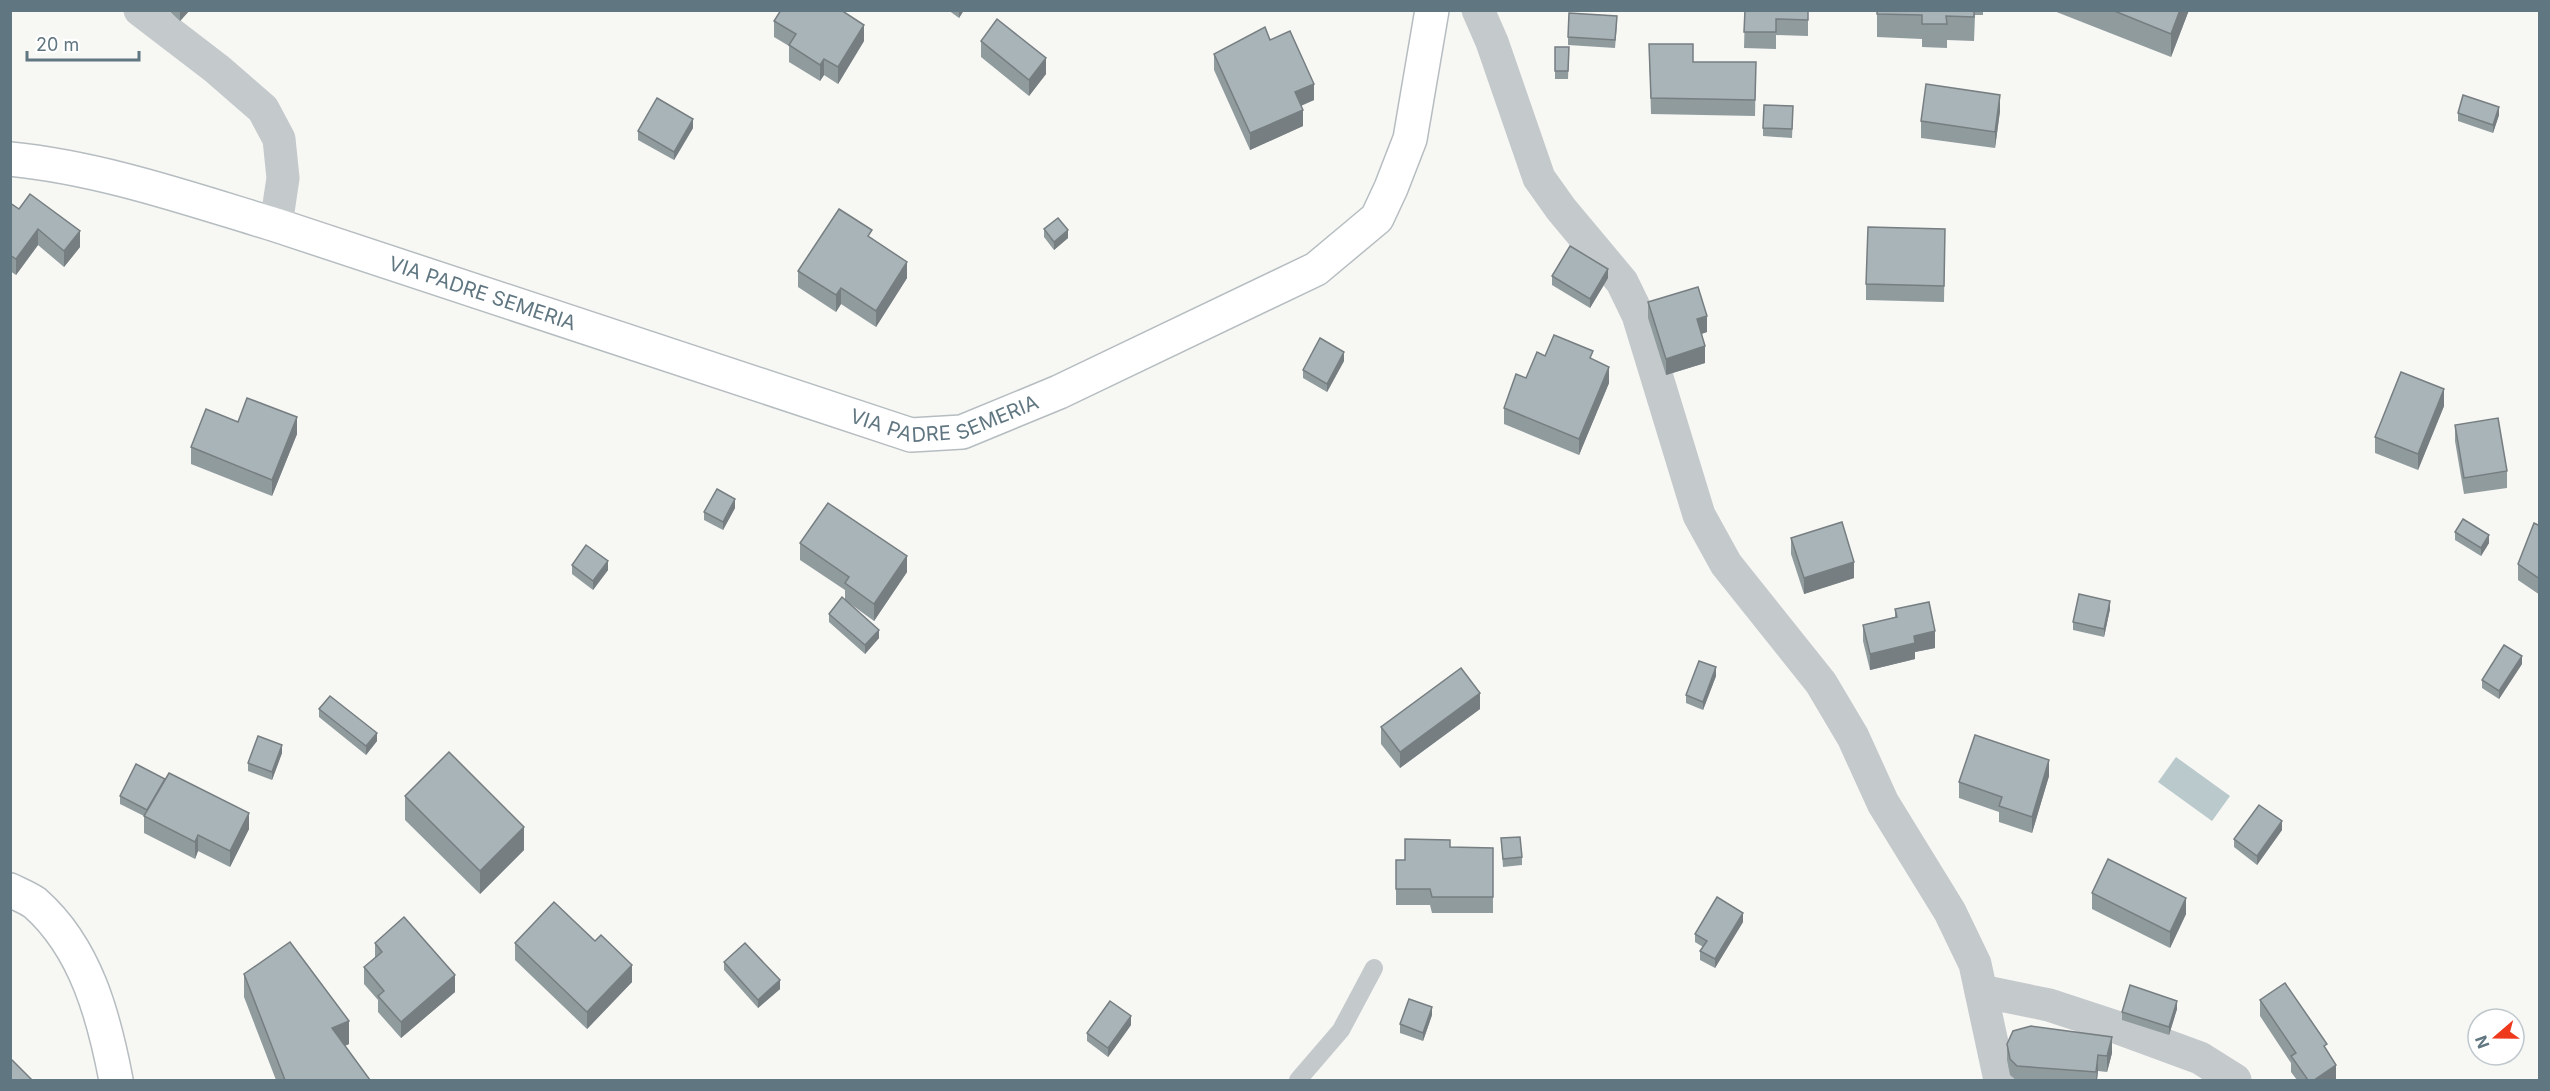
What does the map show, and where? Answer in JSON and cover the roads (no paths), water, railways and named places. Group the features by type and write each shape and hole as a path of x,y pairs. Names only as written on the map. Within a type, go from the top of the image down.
{"main road":[{"name":"VIA PADRE SEMERIA","path":"10,159 92,174 276,225 911,435 962,432 1059,392 1316,269 1377,218 1410,139 1432,10"},
{"path":"10,890 34,902 61,933 85,972 106,1030 116,1080"}],"street":[{"path":"140,10 218,69 263,109 279,139 284,178 276,225"},
{"path":"1478,10 1492,42 1539,178 1561,209 1622,282 1638,315 1699,515 1726,564 1821,683 1853,737 1883,803 1950,912 1975,963 2000,1080"},
{"path":"1981,991 2049,1005 2113,1026 2200,1058 2235,1080"}],"lane":[{"path":"1298,1080 1341,1030 1374,968"}]}
